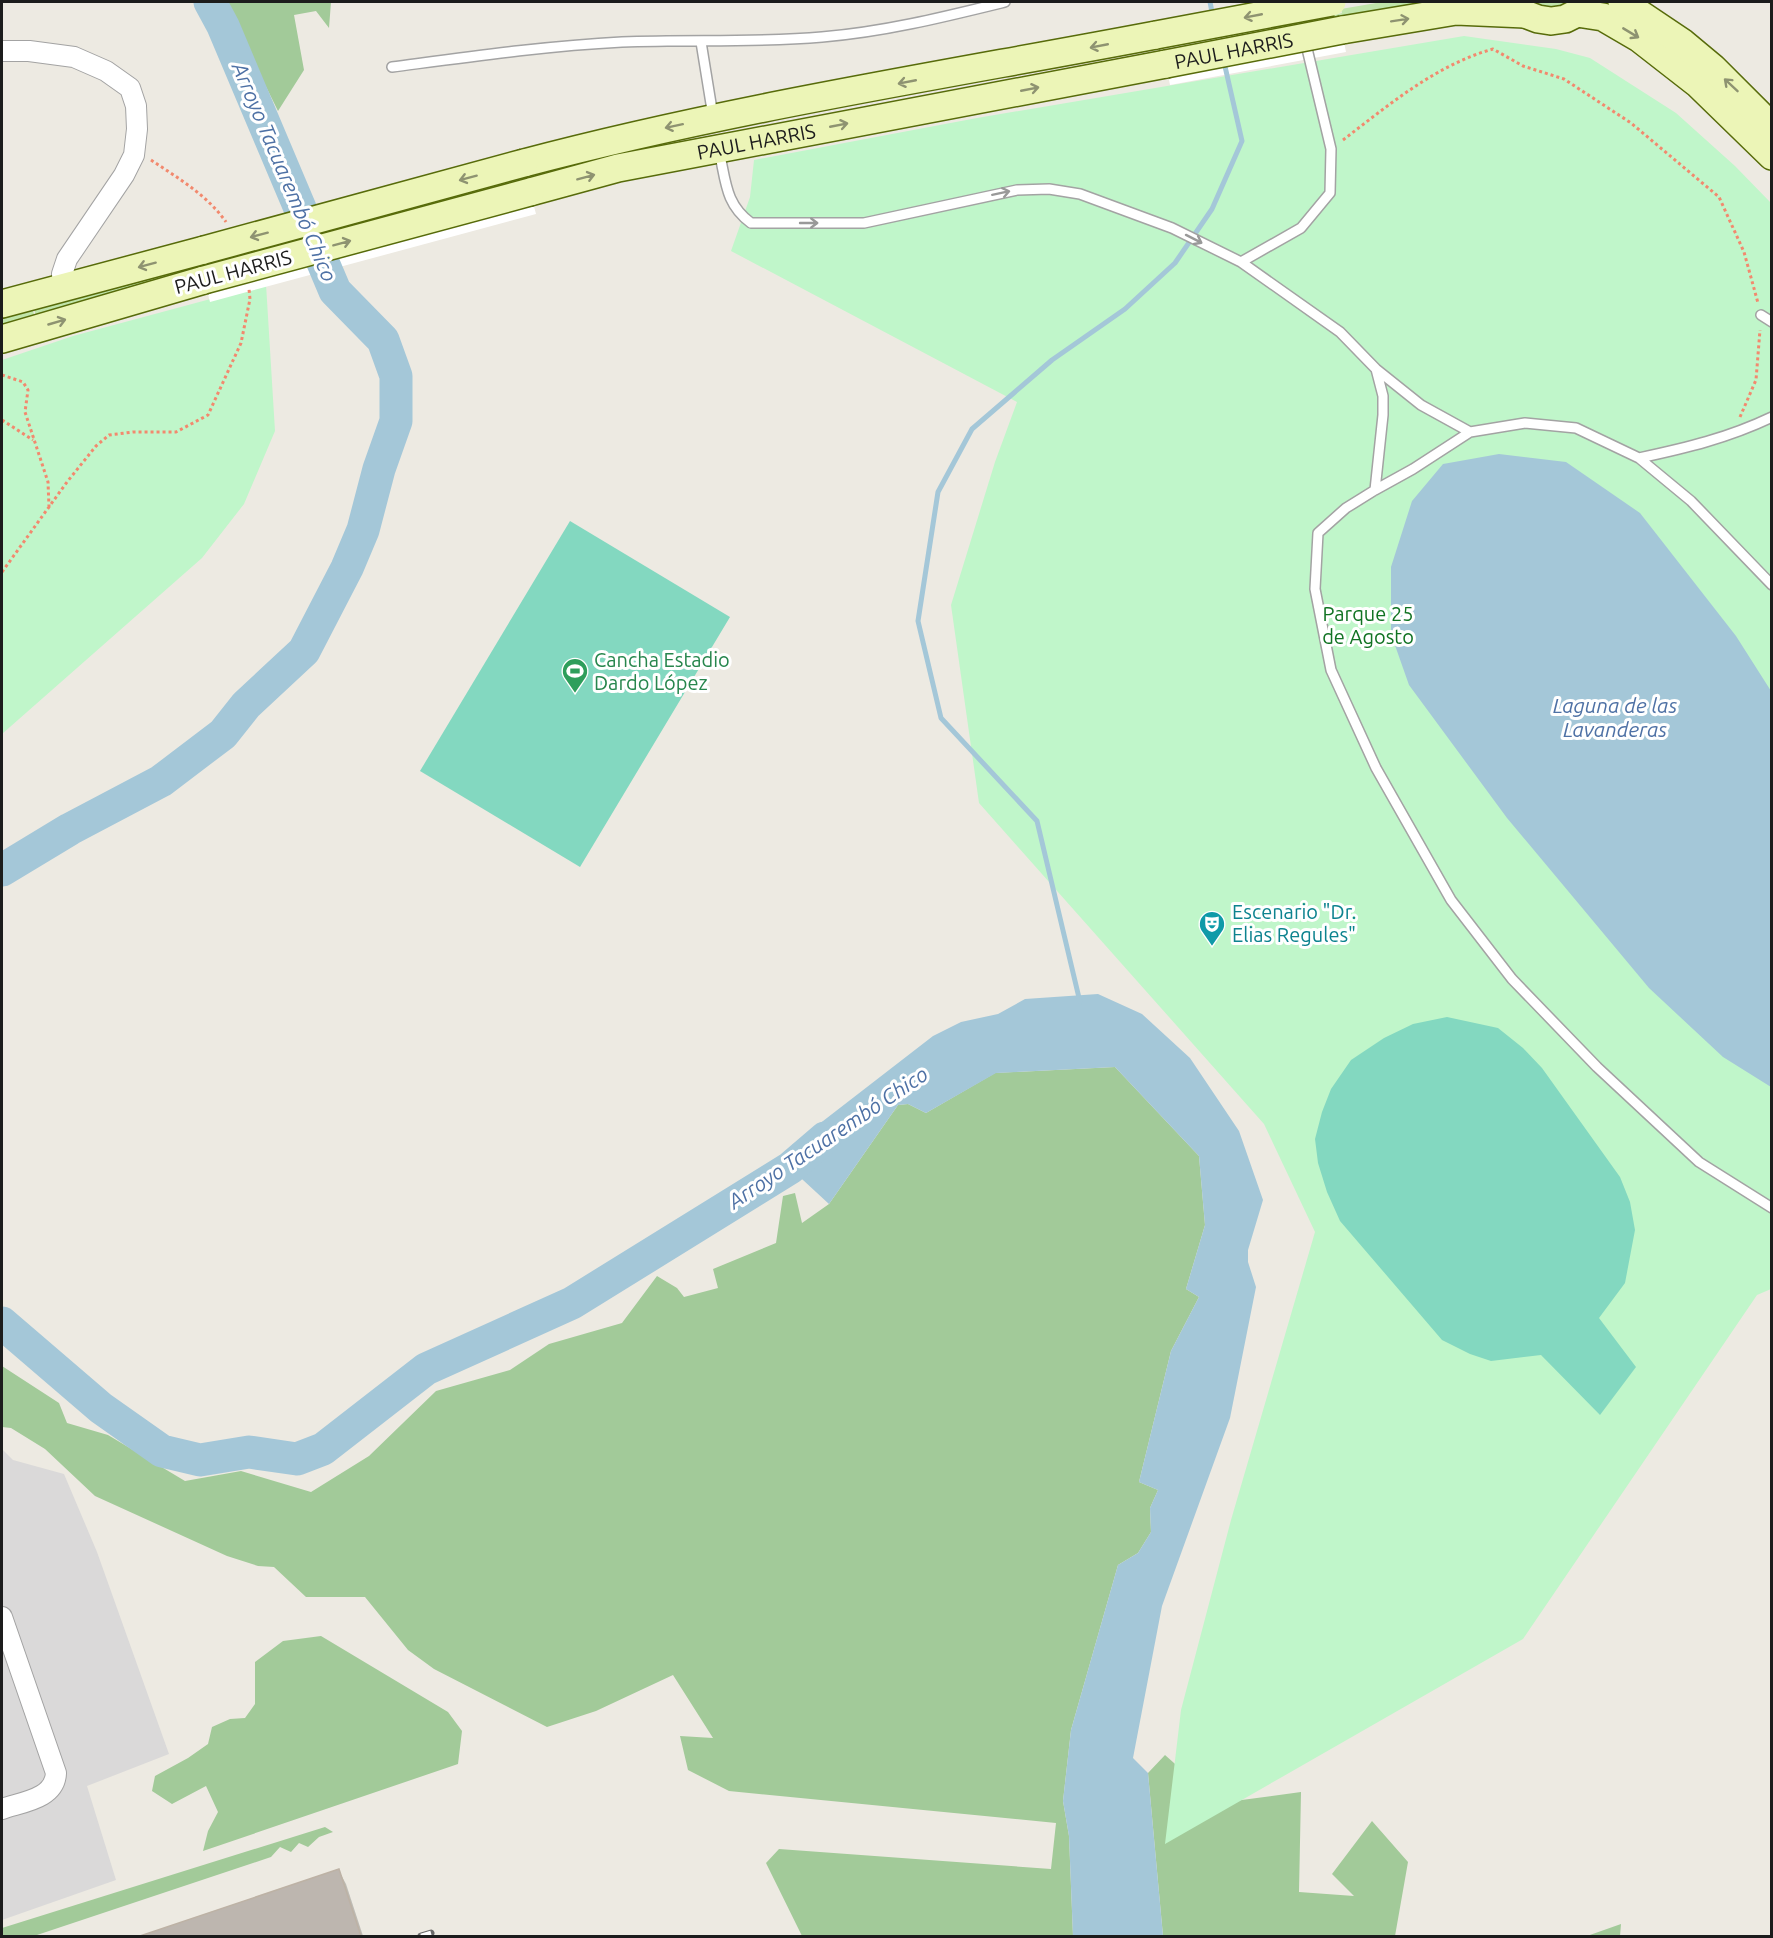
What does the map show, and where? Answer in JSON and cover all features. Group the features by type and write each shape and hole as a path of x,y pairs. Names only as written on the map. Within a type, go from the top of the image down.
{"main road":[{"name":"PAUL HARRIS","path":"2,304 610,140 713,118 1332,2"},
{"path":"1622,2 1683,43 1713,68 1772,127"},
{"name":"PAUL HARRIS","path":"2,339 204,280 618,168 1342,30 1456,11 1520,8 1538,19 1551,21 1565,19 1582,7"},
{"path":"1582,7 1603,16 1640,38 1698,84 1771,154"},
{"path":"713,118 718,148"}],"street":[{"path":"2,51 29,51 74,57 106,71 130,88 136,106 137,129 134,155 124,175 67,259 62,274 63,288"},
{"path":"2,1617 56,1773 56,1782 42,1796 2,1809"}],"lane":[{"path":"392,67 512,51 622,42 701,42 823,37 923,23 1005,2"},
{"path":"1241,262 1301,228 1330,193 1332,148 1296,2"},
{"path":"701,42 713,118"},
{"path":"718,148 733,207 751,224 864,223 1017,190 1049,189 1080,194 1172,228 1241,262 1340,332 1376,369 1421,405 1470,432"},
{"path":"1761,315 1772,322"},
{"path":"1375,490 1383,416 1383,396 1376,369"},
{"path":"1639,458 1729,436 1772,417"},
{"path":"1772,585 1691,501 1639,458 1576,428 1525,423 1470,432 1413,470 1346,508 1318,533 1315,589 1331,670 1376,768 1451,900 1512,979 1597,1067 1699,1162 1772,1208"}],"path":[{"path":"1332,148 1413,86 1474,54 1493,49 1524,66 1564,79 1631,123 1719,197 1744,252 1761,315 1756,380 1740,418 1729,436"},
{"path":"134,149 198,192 220,214 231,230"},
{"path":"2,572 74,473 96,446 109,435 132,432 176,432 208,416 241,343 250,299 249,289"},
{"path":"2,375 23,382 28,390 25,412 48,482 49,508"},
{"path":"2,420 33,440"}],"shaded area":[{"path":"2,1449 13,1460 64,1474 97,1552 169,1754 87,1786 116,1880 2,1920"}],"green space":[{"path":"224,2 331,2 329,28 316,11 294,15 304,70 278,111"},
{"path":"1382,2 1506,2 1340,19 1340,16 1330,18 1330,16 1342,13 1341,9"},
{"path":"1529,2 1571,2 1550,7"},
{"name":"Parque 25 de Agosto","path":"1464,36 1556,49 1590,58 1676,113 1735,166 1771,203 1771,1289 1757,1295 1523,1639 1165,1844 1181,1710 1231,1520 1315,1232 1264,1124 979,803 951,605 995,462 1017,402 731,251 750,197 754,160 977,118"},
{"path":"198,265 199,271 36,316 33,305"},
{"path":"266,284 275,431 244,504 202,558 2,734 2,360 73,336"},
{"path":"31,305 35,317 2,326 2,312"},
{"name":"Cancha Estadio Dardo López","path":"570,521 730,617 580,867 420,771"},
{"path":"1447,1017 1498,1028 1523,1048 1542,1068 1620,1177 1630,1202 1635,1230 1625,1283 1599,1318 1636,1367 1600,1415 1541,1355 1491,1361 1470,1354 1442,1340 1340,1221 1327,1192 1318,1163 1315,1139 1331,1089 1351,1060 1384,1038 1413,1024"},
{"path":"1115,1067 1199,1156 1205,1225 1186,1289 1199,1297 1171,1351 1139,1482 1158,1490 1150,1508 1151,1532 1138,1553 1118,1565 1071,1730 1063,1801 1069,1836 1073,1936 802,1936 766,1863 779,1849 1051,1869 1056,1823 729,1791 688,1770 680,1736 713,1738 673,1675 596,1711 547,1727 434,1669 408,1650 365,1597 306,1597 274,1567 258,1566 227,1556 95,1496 45,1449 11,1428 2,1427 2,1366 59,1403 67,1423 108,1435 185,1481 241,1471 311,1492 369,1456 436,1391 510,1370 549,1344 622,1323 657,1276 677,1288 684,1297 718,1288 713,1269 776,1243 783,1196 795,1193 802,1223 829,1204 898,1105 908,1104 926,1113 995,1073"},
{"path":"321,1636 448,1712 462,1731 458,1764 203,1851 208,1831 218,1812 206,1786 172,1804 152,1791 155,1776 208,1744 212,1727 230,1719 245,1718 255,1704 255,1662 283,1641"},
{"path":"1165,1755 1219,1803 1301,1792 1299,1892 1354,1896 1332,1874 1372,1821 1408,1862 1395,1936 1163,1936 1148,1773"},
{"path":"325,1827 333,1832 319,1837 308,1847 299,1843 291,1852 280,1847 271,1857 34,1936 2,1936 2,1928"},
{"path":"1621,1924 1620,1936 1587,1936"}],"water":[{"name":"Laguna de las Lavanderas","path":"1499,454 1566,462 1640,513 1736,636 1771,691 1771,1087 1723,1057 1649,988 1507,818 1409,685 1391,634 1391,567 1412,501 1443,464"},
{"path":"1098,994 1142,1014 1190,1058 1239,1131 1263,1200 1248,1250 1248,1262 1256,1287 1230,1418 1162,1606 1133,1758 1148,1773 1163,1936 1073,1936 1069,1836 1063,1801 1071,1730 1118,1565 1138,1553 1151,1532 1150,1508 1158,1490 1139,1482 1171,1351 1199,1297 1186,1289 1205,1225 1199,1156 1115,1067 996,1073 926,1113 908,1104 898,1105 829,1204 790,1168 792,1145 933,1036 961,1022 998,1014 1025,999"}],"pier":[{"path":"1339,17 1346,52 1170,85 1163,50"},
{"path":"527,180 536,214 210,302 201,268"}],"building":[{"path":"339,1869 361,1936 140,1936"}],"waterway":[{"name":"Arroyo Tacuarembó Chico","path":"2,870 70,829 161,781 223,734 246,705 304,651 347,568 363,530 379,469 396,421 396,376 383,340 335,291 223,26 210,2"},
{"path":"1210,2 1213,17"},
{"path":"1080,1002 1037,821 941,718 918,621 938,492 972,429 1052,360 1125,309 1175,263 1212,209 1242,141 1224,62"},
{"name":"Arroyo Tacuarembó Chico","path":"2,1323 101,1408 162,1451 200,1460 249,1452 297,1459 323,1449 426,1369 572,1303 790,1168 825,1138"}],"railway":[{"path":"421,1936 431,1933"}],"place":[{"name":"Cancha Estadio Dardo López","path":"575,694"},
{"name":"Escenario \"Dr. Elias Regules\"","path":"1212,947"}]}
